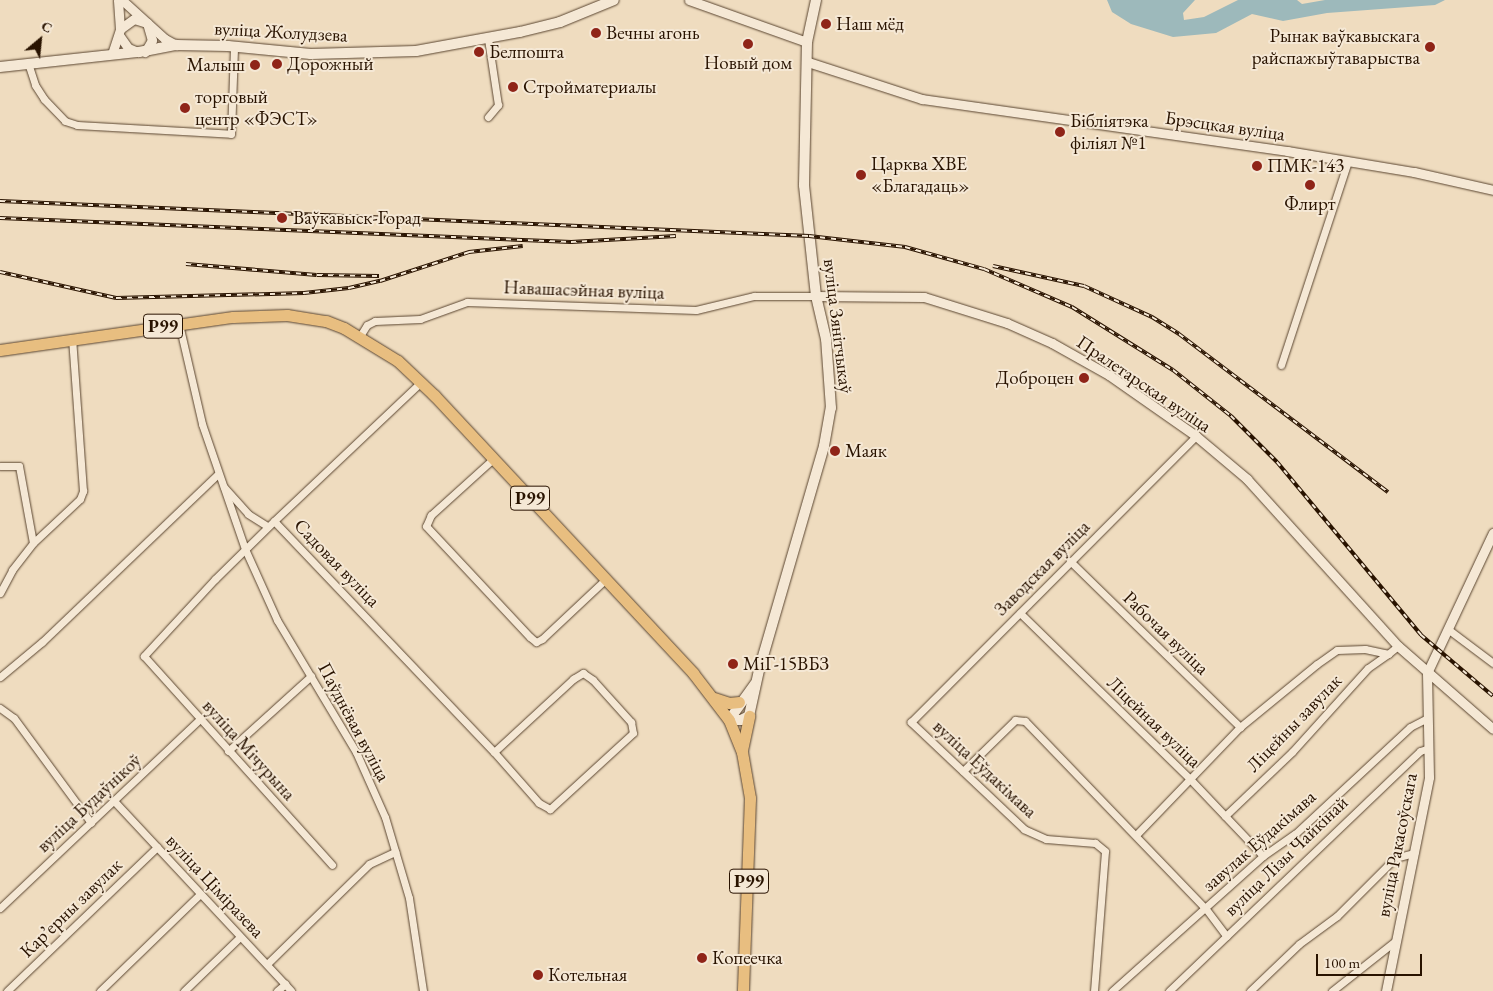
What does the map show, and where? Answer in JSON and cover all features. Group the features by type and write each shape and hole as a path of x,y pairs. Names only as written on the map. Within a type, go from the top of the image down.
{"main road":[{"name":"вуліца Жолудзева","path":"0,67 29,66 112,54 142,52 176,45 234,46 311,54 416,51 488,39 560,22 614,0"},
{"name":"вуліца Зянітчыкаў","path":"749,716 755,684 829,421 830,375 816,296 804,185 807,42 816,0"},
{"name":"Р99","path":"0,350 179,324 287,315 326,321 360,336 398,361 421,382 606,579 714,698 729,720 742,752 749,786 751,826 743,991"},
{"path":"749,716 741,720 729,720 739,702 755,684"},
{"path":"714,698 729,703 739,702"},
{"path":"742,752 749,716"}],"street":[{"path":"120,0 176,45"},
{"path":"112,54 119,32 120,0"},
{"path":"689,0 807,42"},
{"path":"119,32 134,19 147,23"},
{"path":"119,32 128,48 142,52 152,40 147,23"},
{"path":"488,39 498,105 488,117"},
{"path":"29,66 44,99 65,121 77,126 231,134 234,46"},
{"name":"Брэсцкая вуліца","path":"808,62 922,99 1348,161 1471,183 1493,190"},
{"path":"1281,365 1348,161"},
{"name":"Навашасэйная вуліца","path":"360,336 367,325 375,321 420,319 467,302 696,310 754,296 816,296"},
{"name":"Пралетарская вуліца","path":"816,296 924,297 1007,323 1052,343 1108,375 1196,436 1247,479 1398,646 1493,728"},
{"name":"Паўднёвая вуліца","path":"179,324 202,424 245,549 277,620 356,752 385,817 409,898 424,991"},
{"path":"0,593 12,570 33,543 80,499 83,491 72,339"},
{"name":"Садовая вуліца","path":"421,382 274,521 494,752 539,803 550,809 633,733 631,722 594,680 583,673 573,679 494,752"},
{"name":"Заводская вуліца","path":"910,722 1070,561 1164,472 1196,436"},
{"path":"493,459 431,514 426,526 530,637 536,642 542,639 606,579"},
{"path":"0,466 19,466 33,543"},
{"path":"0,677 42,642 218,474"},
{"path":"222,485 248,514 267,526"},
{"path":"245,549 274,521"},
{"path":"1427,673 1492,539"},
{"name":"вуліца Мічурына","path":"245,549 144,656 199,720 332,865"},
{"name":"Рабочая вуліца","path":"1070,561 1240,727"},
{"name":"Ліцейная вуліца","path":"1020,613 1190,779 1263,856"},
{"path":"1449,630 1493,663"},
{"path":"1136,835 1240,727 1338,650 1365,649 1388,654 1398,646"},
{"name":"Ліцейны завулак","path":"1225,816 1292,752 1368,668 1388,654"},
{"name":"вуліца Ракасоўскага","path":"1386,991 1394,942 1429,777 1427,673"},
{"path":"228,752 311,676"},
{"path":"0,708 14,718 91,823"},
{"name":"завулак Еўдакімава","path":"1112,991 1206,909 1263,856 1295,834 1410,727 1428,718"},
{"name":"вуліца Будаўнікоў","path":"0,908 115,802 199,720"},
{"path":"963,771 1015,720 1026,721 1206,909 1226,936"},
{"name":"вуліца Еўдакімава","path":"910,722 1030,833 1046,839 1095,843 1105,851 1094,991"},
{"name":"вуліца Лізы Чайкінай","path":"1169,991 1420,751 1429,748"},
{"name":"вуліца Ціміразева","path":"115,802 199,895 291,991"},
{"name":"Карʼерны завулак","path":"7,991 157,847"},
{"path":"267,964 369,864 395,852"},
{"path":"1250,991 1300,944 1337,916 1395,858 1414,853"},
{"path":"100,991 199,895"},
{"path":"184,991 240,937"},
{"path":"1332,991 1394,942"},
{"path":"277,991 285,984"}],"water":[{"path":"1107,0 1195,0 1183,13 1184,20 1204,17 1238,0 1297,0 1302,4 1325,0 1445,0 1435,5 1327,13 1283,21 1252,14 1216,33 1173,37 1131,24 1112,12"}],"railway":[{"path":"0,201 809,236 905,247 984,269 1072,307 1173,370 1231,416 1277,462 1421,635 1493,696"},
{"path":"0,218 571,242 676,236"},
{"path":"0,272 116,298 304,293 349,288 380,281 469,252 523,246"},
{"path":"186,264 317,275 379,276"},
{"path":"993,266 1084,286 1152,317 1179,334 1388,492"}],"place":[{"name":"Наш мёд","path":"826,24"},
{"name":"Вечны агонь","path":"596,33"},
{"name":"Новый дом","path":"748,44"},
{"name":"Рынак ваўкавыскага райспажыўтаварыства","path":"1430,47"},
{"name":"Белпошта","path":"479,52"},
{"name":"Дорожный","path":"277,64"},
{"name":"Малыш","path":"255,65"},
{"name":"Стройматериалы","path":"513,87"},
{"name":"торговый центр «ФЭСТ»","path":"185,108"},
{"name":"Бібліятэка філіял №1","path":"1060,132"},
{"name":"ПМК-143","path":"1257,166"},
{"name":"Царква ХВЕ «Благадаць»","path":"861,175"},
{"name":"Флирт","path":"1310,185"},
{"name":"Ваўкавыск-Горад","path":"282,218"},
{"name":"Доброцен","path":"1084,378"},
{"name":"Маяк","path":"835,451"},
{"name":"МіГ-15ВБЗ","path":"733,664"},
{"name":"Копеечка","path":"702,958"},
{"name":"Котельная","path":"538,975"}]}
